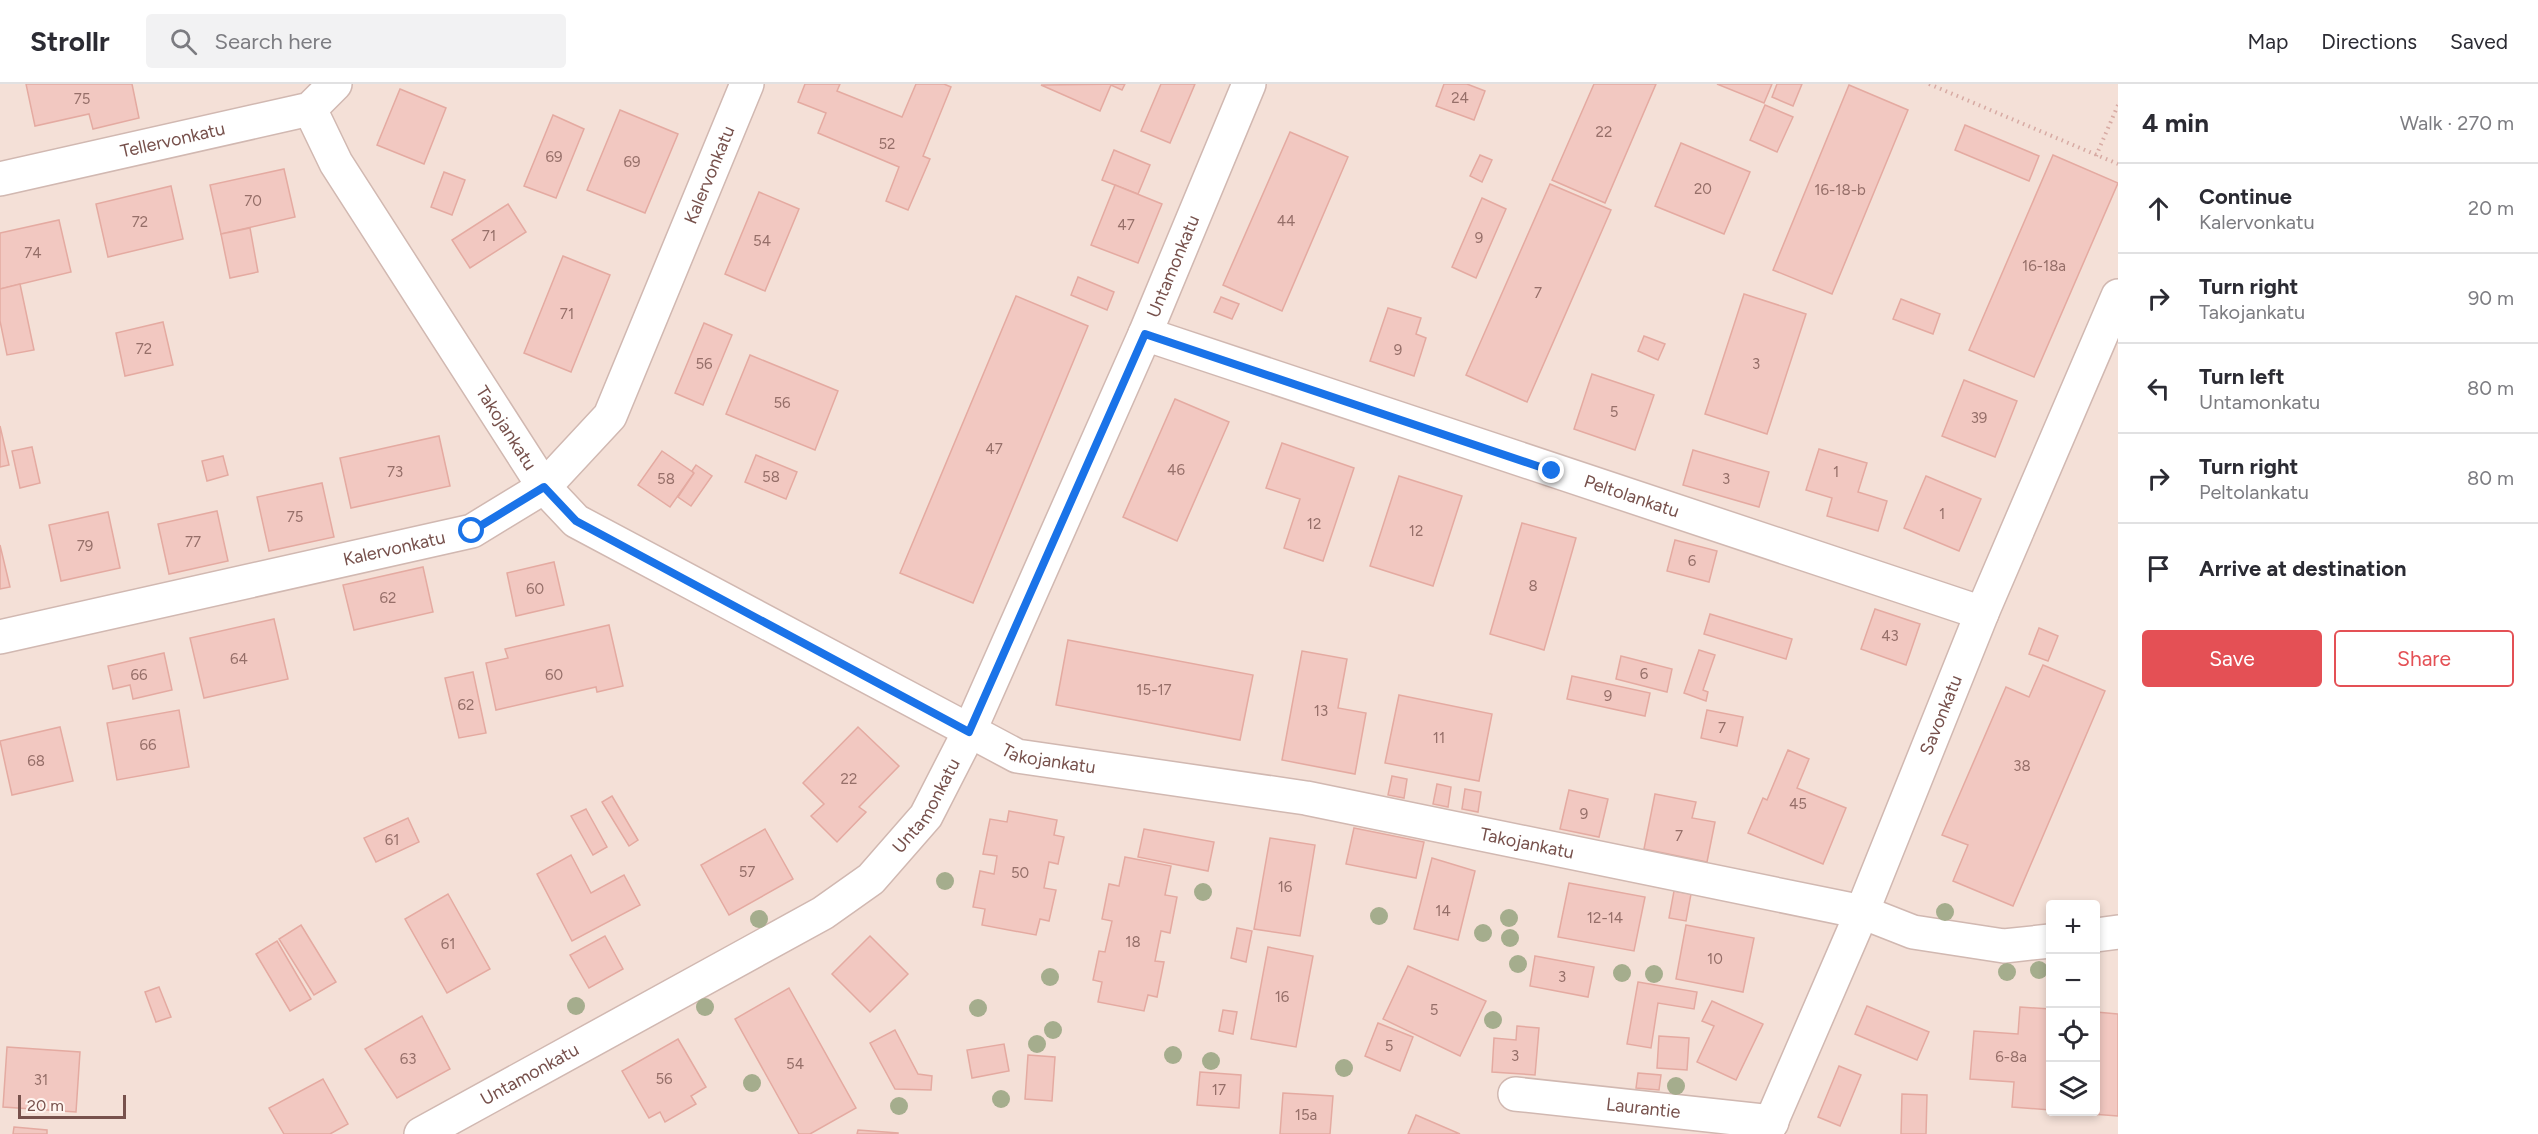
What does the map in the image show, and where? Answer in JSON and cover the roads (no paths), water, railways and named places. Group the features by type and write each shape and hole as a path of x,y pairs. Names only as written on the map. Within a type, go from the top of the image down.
{"street":[{"path":"310,109 335,84"},
{"name":"Kalervonkatu","path":"0,637 472,531 544,487 610,416 747,84"},
{"name":"Untamonkatu","path":"421,1134 823,913 871,879 926,816 969,732 1145,334 1250,84"},
{"name":"Tellervonkatu","path":"0,179 310,109"},
{"name":"Takojankatu","path":"310,109 336,163 544,487 576,521 1017,756 1306,798 1862,912 1913,932 2004,946 2046,941"},
{"name":"Savonkatu","path":"1769,1128 1862,912 1982,613 2118,296"},
{"name":"Peltolankatu","path":"1145,334 1982,613"},
{"path":"2100,934 2118,932"},
{"name":"Laurantie","path":"1515,1094 1769,1128"}]}
